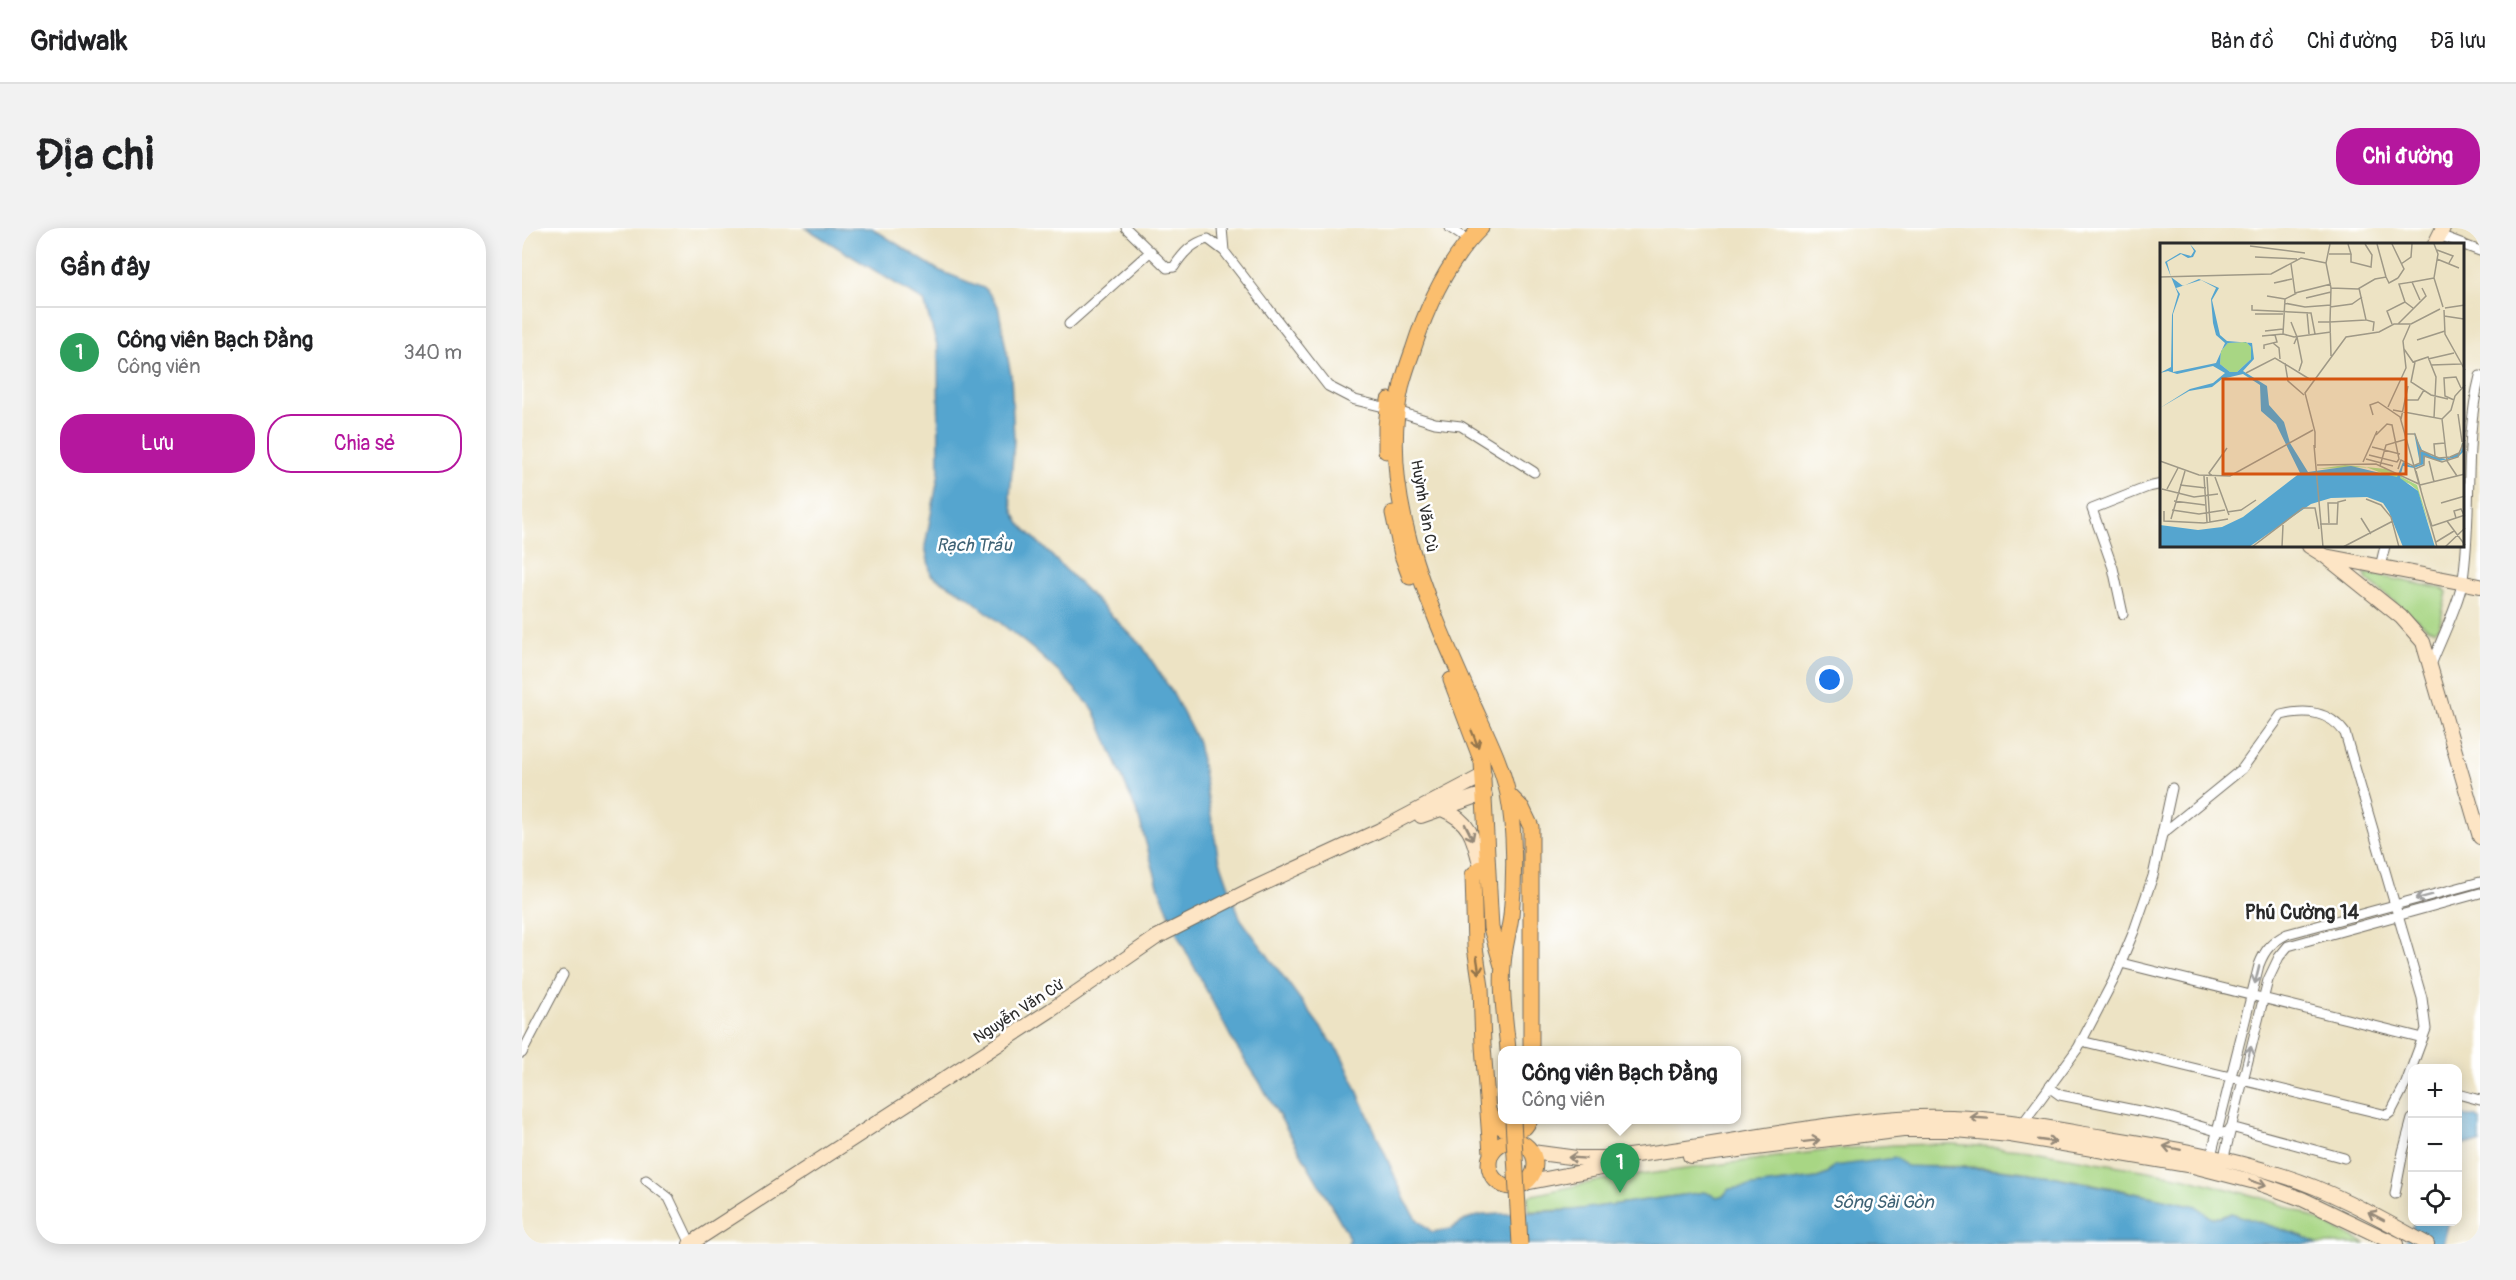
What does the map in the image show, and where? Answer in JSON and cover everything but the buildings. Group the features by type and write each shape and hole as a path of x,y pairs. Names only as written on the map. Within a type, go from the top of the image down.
{"main road":[{"path":"1481,228 1462,233 1430,287 1406,341 1393,409 1386,426 1387,475 1400,547 1479,749 1484,775 1491,928 1502,966 1508,1046"},
{"name":"Huỳnh Văn Cù","path":"1393,409 1396,471 1405,524 1417,569 1501,769 1508,794 1511,819 1512,901 1502,966"},
{"path":"1484,775 1501,769"},
{"path":"1485,796 1508,794"},
{"name":"Huỳnh Văn Cù","path":"1508,794 1522,808"},
{"path":"1502,966 1514,933 1521,894 1522,808"},
{"path":"1522,808 1532,827 1531,1046"},
{"path":"1487,849 1481,868 1483,932 1488,945 1502,966"},
{"path":"1481,868 1473,875 1475,947 1481,987 1491,1153 1489,1168 1497,1181 1510,1187 1525,1183 1534,1171 1535,1164 1528,1148 1531,1124"},
{"path":"1488,1112 1498,1127 1506,1130 1530,1124"},
{"path":"1513,1124 1520,1244"},
{"path":"1491,1153 1496,1147 1510,1141 1528,1148"}],"street":[{"path":"1126,228 1167,268 1174,267 1185,251 1208,239 1224,251 1328,386 1355,400 1393,409 1435,423 1461,426 1534,472"},
{"path":"1222,228 1224,251"},
{"path":"2439,236 2458,243"},
{"path":"2465,246 2480,251"},
{"path":"1069,324 1151,251"},
{"path":"2431,665 2463,582 2467,538 2468,423 2480,376"},
{"path":"2468,458 2480,459"},
{"path":"2123,614 2113,568 2092,508 2160,484"},
{"path":"2312,548 2325,556 2412,629 2423,642 2479,828"},
{"path":"2380,567 2385,548"},
{"path":"2325,556 2480,586"},
{"path":"2081,1041 2387,1115 2391,1112 2406,1083 2426,1029 2422,998 2345,734 2336,721 2322,714 2292,712 2281,715 2242,769 2162,834"},
{"name":"Nguyễn Văn Cừ","path":"690,1244 1051,1010 1157,937 1252,889 1380,830 1484,775"},
{"path":"2023,1123 2081,1041 2121,963 2153,876 2172,788"},
{"name":"Nguyễn Văn Cừ","path":"1380,830 1475,797 1485,796"},
{"path":"1442,809 1458,816 1464,823 1475,844 1481,868"},
{"path":"2215,1165 2231,1127 2268,980 2279,957 2288,946 2480,882"},
{"path":"2215,1165 2217,1131 2259,965 2272,942 2287,934 2480,893"},
{"path":"2121,963 2423,1038"},
{"path":"522,1053 562,975"},
{"path":"2049,1087 2060,1095 2169,1117 2225,1133 2231,1127"},
{"path":"2462,1095 2480,1100"},
{"path":"1528,1148 1593,1159 1948,1116 2023,1123 2157,1145 2302,1199 2396,1244"},
{"path":"2231,1127 2344,1158"},
{"path":"1525,1183 1598,1168 1860,1128 2010,1135 2286,1176 2328,1193 2427,1244"},
{"path":"2395,1194 2408,1137"},
{"path":"646,1180 669,1197 690,1244"}],"green space":[{"path":"2365,573 2443,589 2447,592 2439,627 2435,630 2429,629 2367,580"},
{"path":"1950,1144 2022,1149 2182,1177 2266,1199 2301,1212 2366,1244 2318,1244 2302,1236 2231,1213 2213,1217 2197,1206 2124,1190 2050,1176 1957,1166 1828,1174 1817,1178 1730,1189 1717,1198 1705,1192 1573,1210 1529,1211 1528,1196 1603,1180 1830,1150"}],"water":[{"name":"Rạch Trầu","path":"806,228 872,228 938,270 986,289 998,306 1011,375 1014,440 1010,497 1013,511 1020,524 1143,647 1172,692 1198,742 1218,855 1240,918 1342,1056 1406,1202 1418,1220 1432,1232 1451,1229 1469,1218 1483,1215 1573,1210 1705,1192 1717,1197 1724,1195 1729,1189 1817,1178 1828,1174 1834,1166 1896,1158 1906,1166 1998,1169 2051,1176 2197,1206 2213,1217 2231,1213 2302,1236 2318,1244 1348,1244 1349,1239 1345,1229 1259,1081 1234,1043 1178,936 1158,885 1138,815 1094,710 1065,678 1033,649 967,596 931,575 925,546 939,473 938,348 924,301"},
{"path":"2462,1116 2474,1116 2480,1119 2480,1143 2463,1144"},
{"path":"2413,1226 2448,1226 2443,1244 2404,1244"}],"place":[{"name":"Công viên Bạch Đằng","path":"1620,1193"}],"district":[{"name":"Phú Cường 14","path":"2302,912"}],"water label":[{"name":"Sông Sài Gòn","path":"1883,1202"}]}
